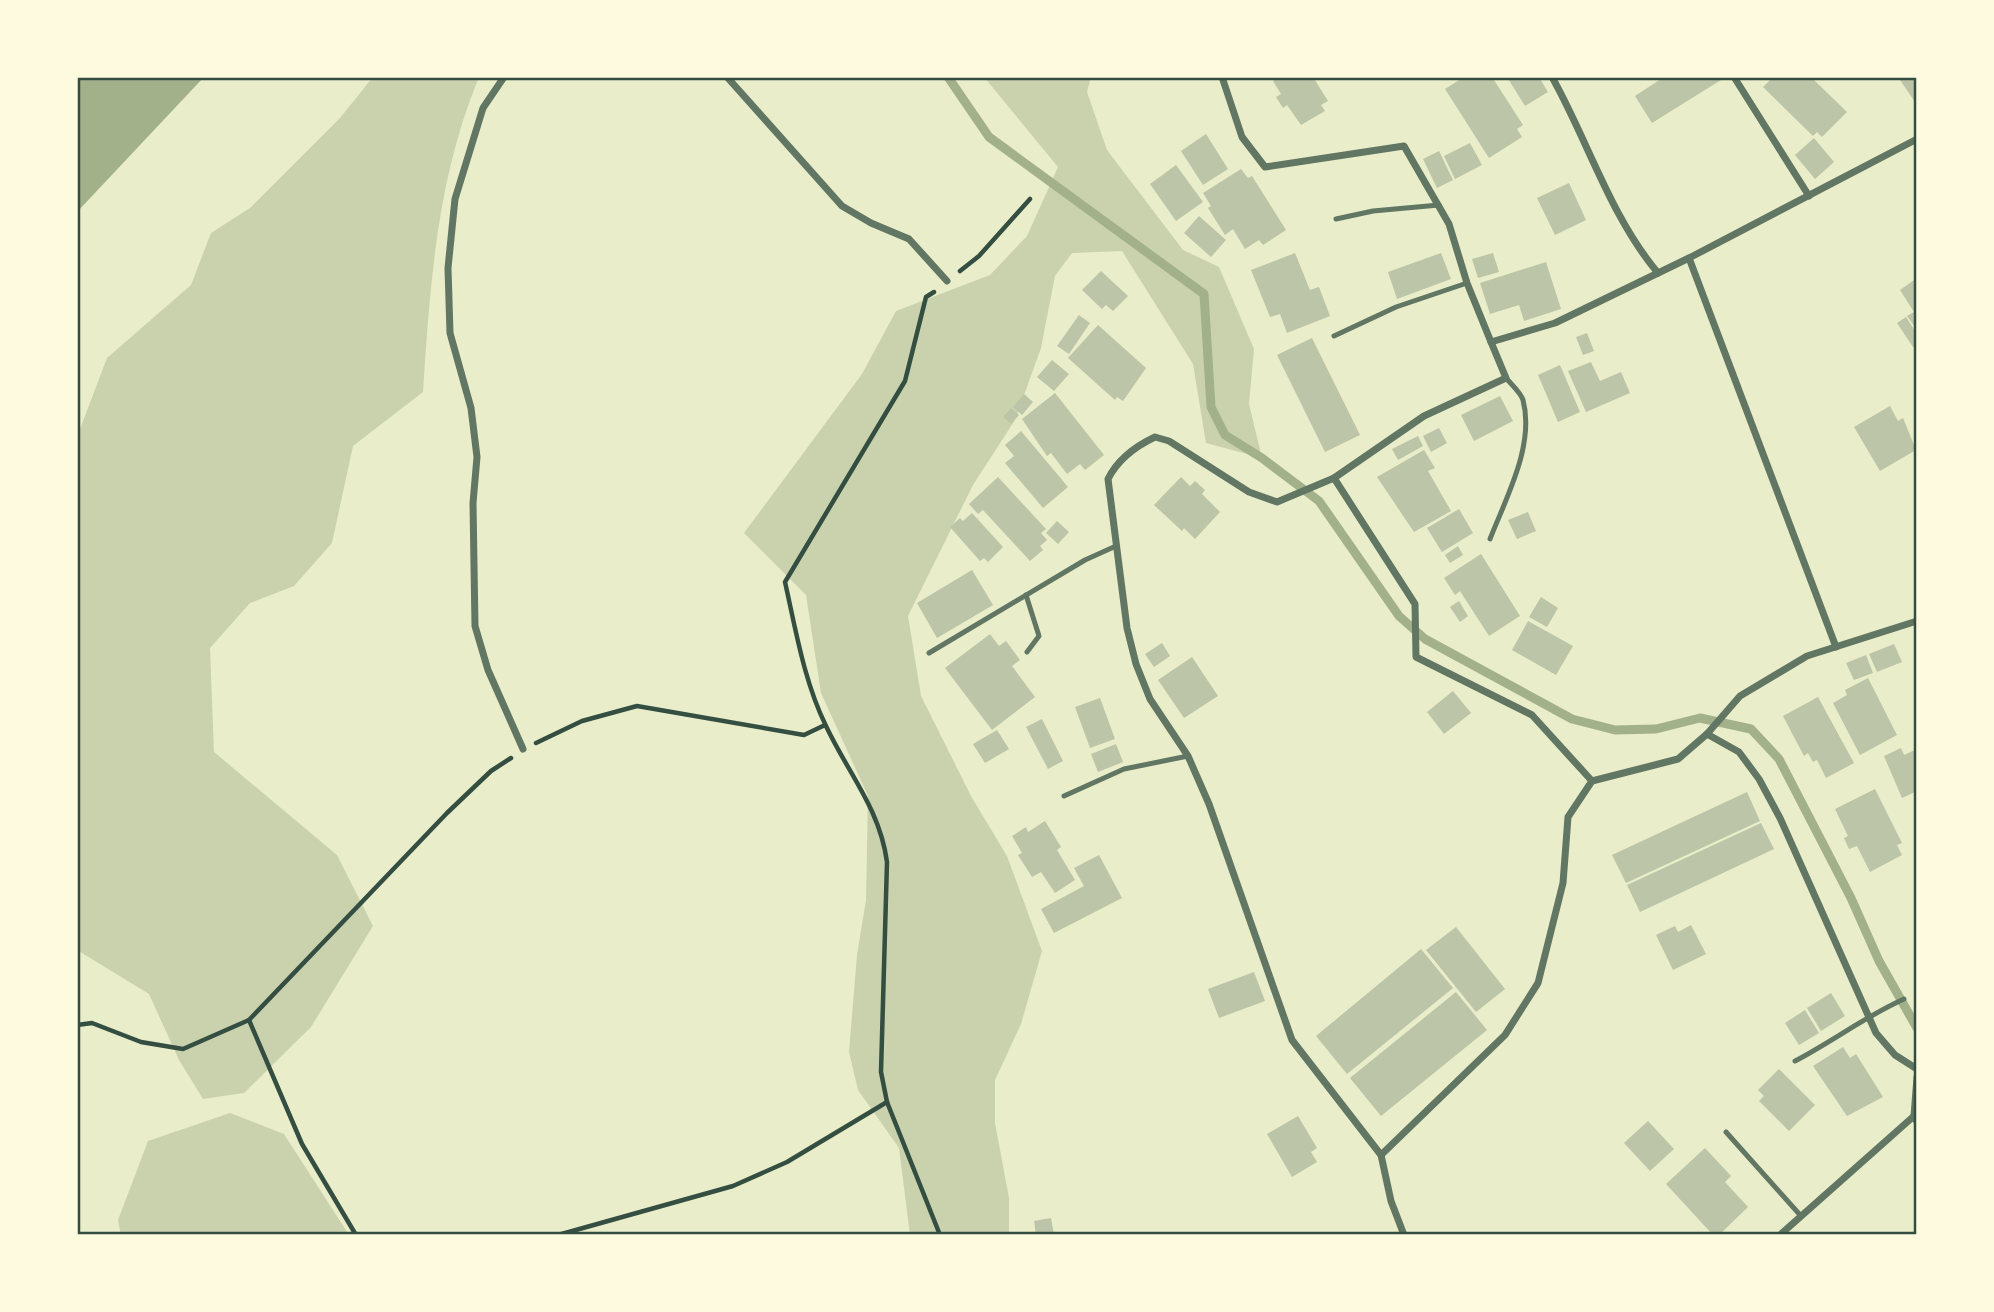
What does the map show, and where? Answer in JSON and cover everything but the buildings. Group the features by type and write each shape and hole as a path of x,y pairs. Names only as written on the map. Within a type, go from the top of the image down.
{"street":[{"path":"504,77 483,108 455,199 448,268 450,333 471,408 477,457 473,503 475,626 488,670 523,749"},
{"path":"727,77 842,206 871,223 909,239 947,281"},
{"path":"1222,77 1242,136 1265,167 1404,146 1449,224 1467,283 1506,378 1424,416 1334,478 1277,502 1250,492 1169,441 1156,437 1136,446 1113,469 1108,479 1127,628 1136,664 1150,699 1188,756 1209,804 1292,1040 1381,1155 1391,1200 1404,1235"},
{"path":"1552,77 1579,126 1598,172 1638,249 1658,273"},
{"path":"1734,77 1809,196"},
{"path":"1491,342 1555,323 1689,258 1917,139"},
{"path":"1689,258 1836,647"},
{"path":"1334,478 1415,604 1416,657 1532,715 1592,781"},
{"path":"1381,1155 1505,1035 1538,983 1563,883 1568,817 1592,781 1678,759 1707,734 1740,696 1807,656 1917,621"},
{"path":"1707,734 1739,752 1759,779 1780,818 1876,1033 1895,1055 1917,1069"},
{"path":"1780,1235 1915,1119 1917,1077"}],"lane":[{"path":"1336,219 1373,211 1439,205"},
{"path":"1334,336 1396,307 1467,283"},
{"path":"1490,539 1513,481 1526,430 1522,398 1506,378"},
{"path":"929,653 1086,560 1116,546"},
{"path":"1026,595 1039,636 1027,652"},
{"path":"1064,796 1124,769 1188,756"},
{"path":"1796,1061 1850,1031 1868,1015 1904,999"},
{"path":"1726,1132 1801,1216"}],"path":[{"path":"940,1235 887,1102 881,1072 887,862 883,832 825,725 804,668 785,582 905,381 926,297 979,256 1030,199"},
{"path":"77,1025 92,1023 141,1042 183,1049 249,1020 447,813 491,772 523,749 582,721 637,706 794,734 804,735 825,725"},
{"path":"249,1020 302,1144 356,1235"},
{"path":"558,1235 733,1186 787,1162 887,1102"}],"shaded area":[{"path":"77,77 204,77 77,212"},
{"path":"373,77 479,77 454,154 438,232 423,392 353,446 332,543 294,586 250,603 210,648 214,752 337,855 373,926 311,1027 244,1093 203,1099 179,1060 149,994 77,950 77,437 107,358 191,285 211,233 250,208 340,118"},
{"path":"984,77 1091,77 1087,92 1107,150 1183,250 1219,267 1254,349 1249,404 1262,458 1206,443 1193,364 1122,251 1072,253 1055,276 1041,348 1015,420 973,485 908,616 921,696 971,796 1007,856 1042,951 1021,1024 995,1080 995,1123 1009,1198 1009,1235 910,1235 899,1148 858,1090 849,1052 857,955 866,900 868,796 821,693 806,595 744,533 862,374 896,311 990,275 1027,236 1058,167"},
{"path":"230,1113 284,1134 349,1235 121,1235 118,1220 148,1141"}],"waterway":[{"path":"948,77 989,137 1204,294 1211,407 1225,435 1262,458 1319,501 1399,616 1425,639 1572,719 1615,730 1656,729 1700,718 1751,729 1779,759 1851,898 1879,961 1917,1028"}]}
